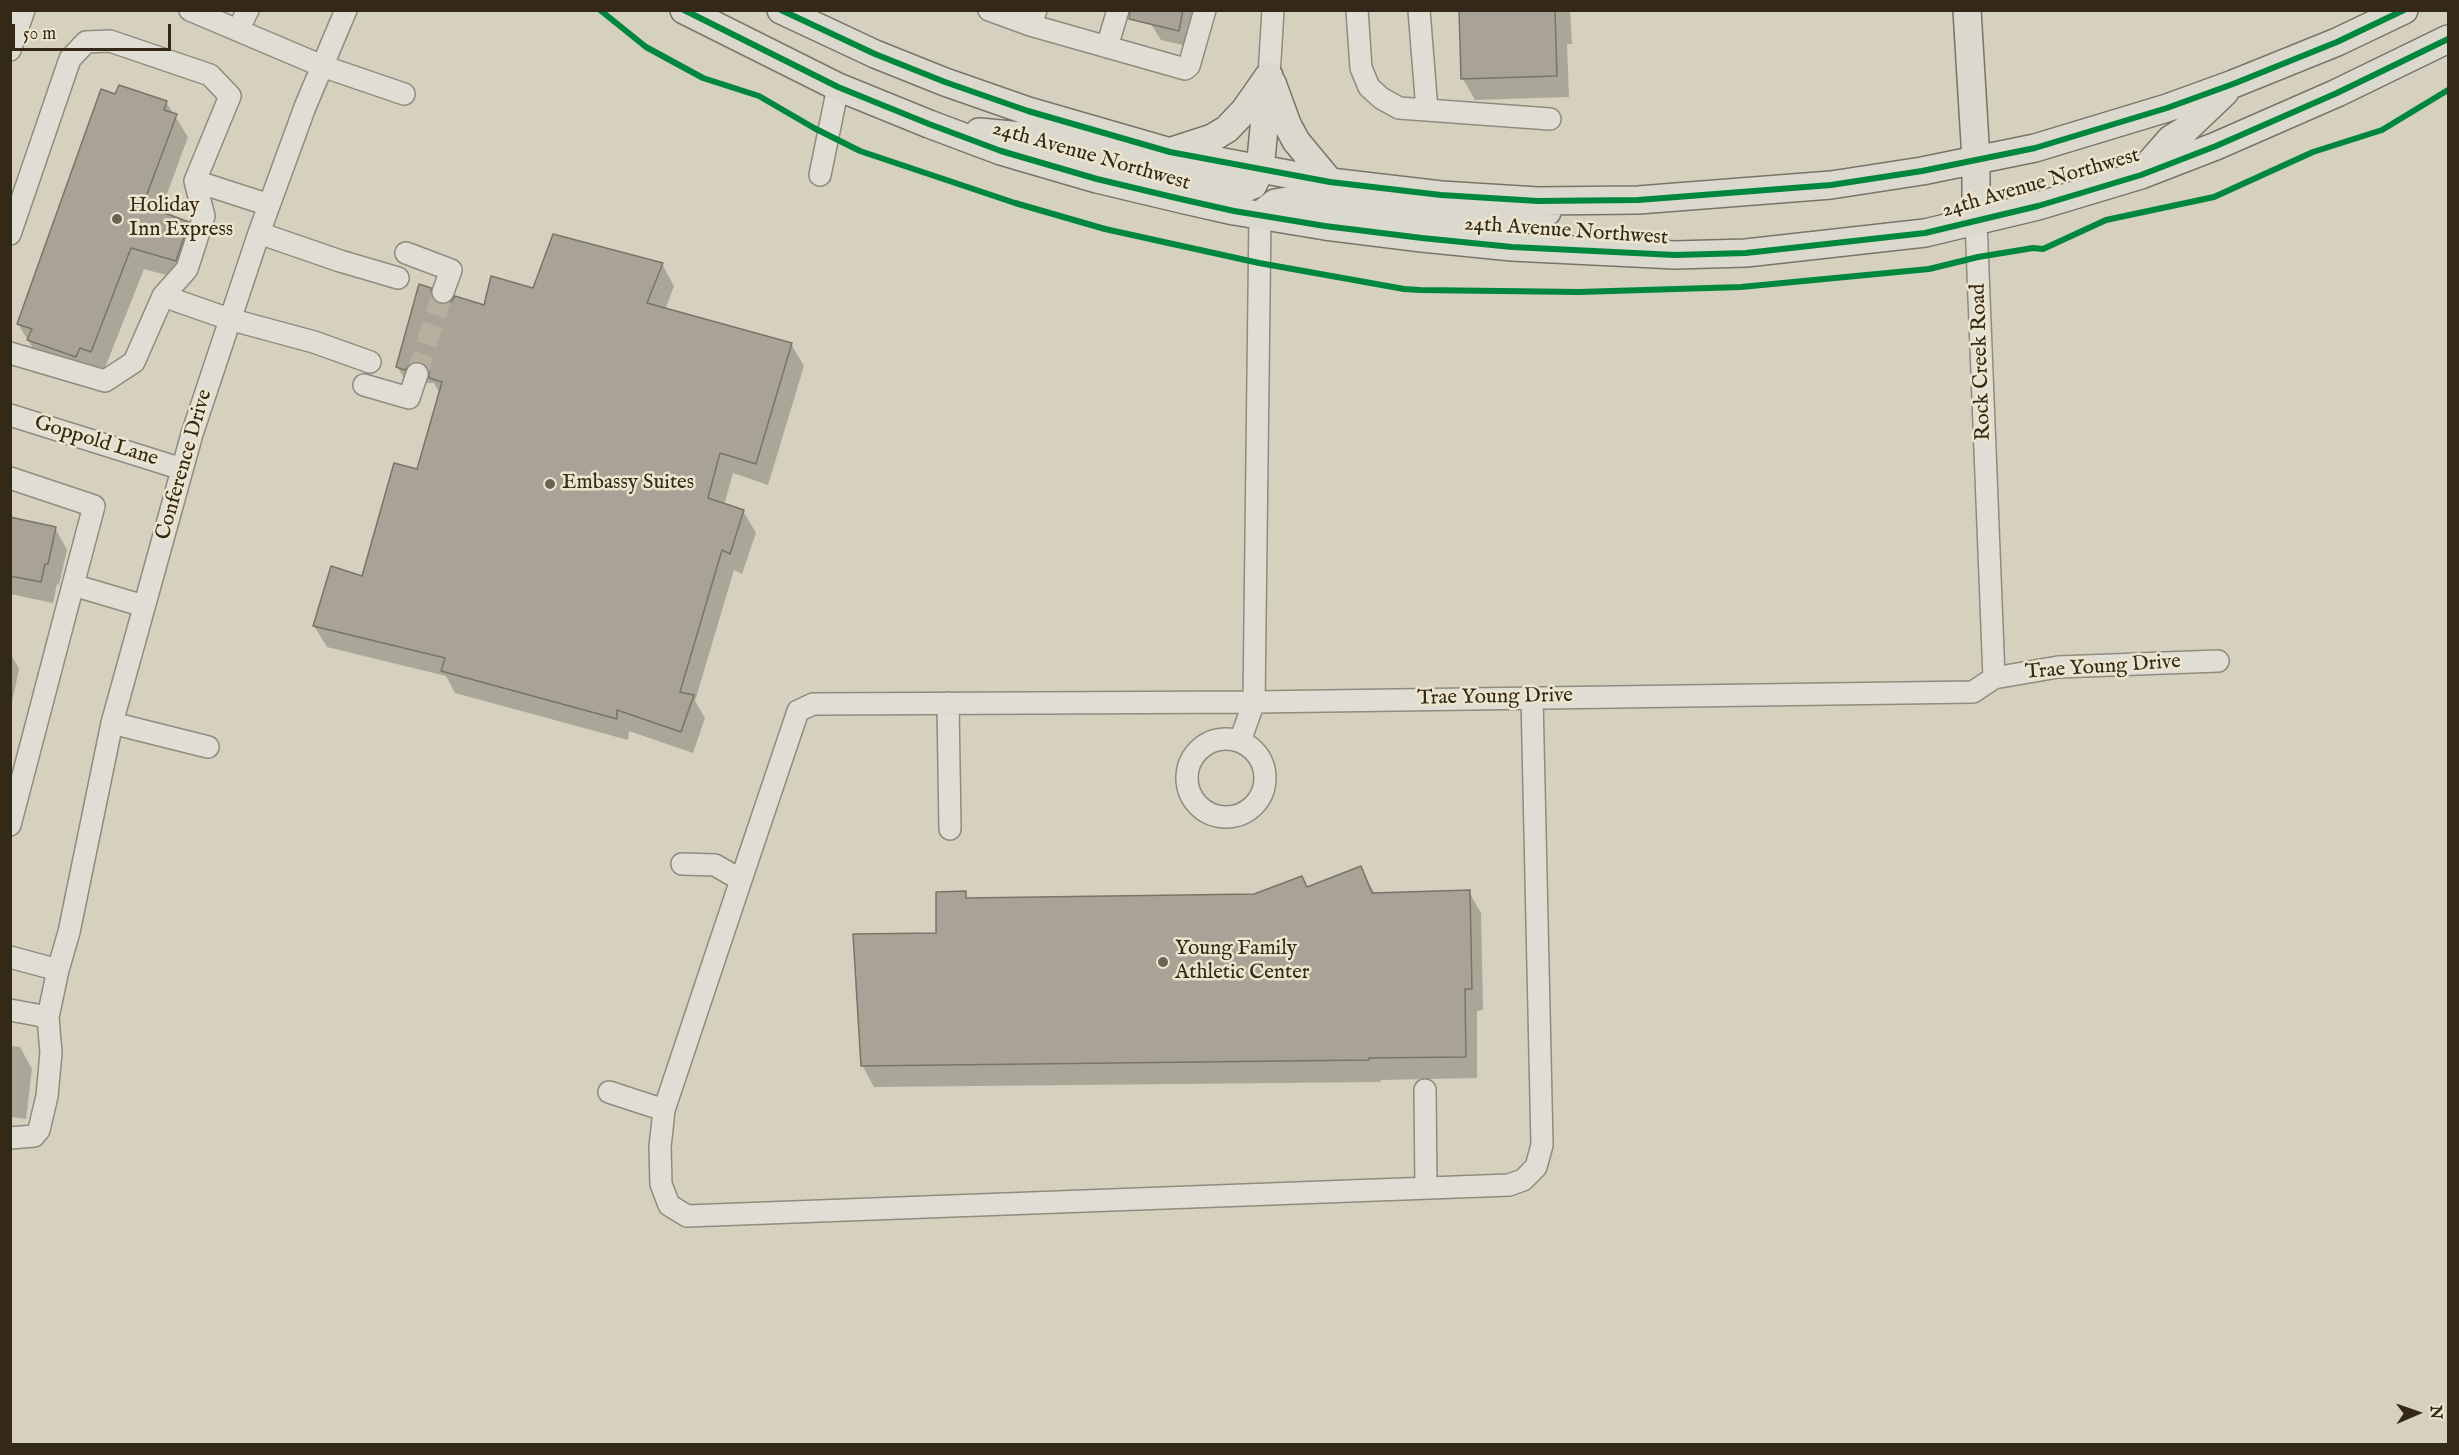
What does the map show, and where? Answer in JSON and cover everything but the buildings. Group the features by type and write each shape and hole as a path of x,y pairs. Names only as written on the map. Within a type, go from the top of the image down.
{"main road":[{"name":"24th Avenue Northwest","path":"684,10 838,87 939,128 1001,151 1185,201 1325,226 1512,248 1675,255 1746,253 1834,245 1925,233 2059,200 2141,175 2216,146 2337,93 2448,39"},
{"name":"24th Avenue Northwest","path":"781,10 875,54 945,82 1028,111 1170,152 1330,182 1442,195 1538,201 1736,194 1831,185 2035,148 2167,108 2233,84 2337,42 2404,10"},
{"name":"Rock Creek Road","path":"1967,10 1976,160 1976,221"},
{"path":"1170,152 1212,138 1227,129 1245,110 1269,76"},
{"path":"939,128 1032,137 1243,189 1253,185 1260,170 1269,76"},
{"path":"1269,76 1291,132 1306,155 1330,182"},
{"path":"2141,175 2171,139 2184,131 2233,84"},
{"path":"1260,215 1275,203 1293,200 1395,213 1494,221 1617,200"}],"street":[{"path":"10,50 24,10"},
{"path":"190,10 322,66 404,93"},
{"path":"238,30 248,10"},
{"name":"Conference Drive","path":"10,1138 34,1136 39,1130 47,1096 51,1053 48,1017 58,970 69,932 112,723 182,468 229,319 269,205 346,10"},
{"path":"989,10 1033,18 1107,47 1185,69 1189,66 1205,10"},
{"path":"1107,47 1118,10"},
{"path":"1269,76 1274,10"},
{"path":"1357,10 1361,68 1369,87 1381,98 1400,108 1550,119"},
{"path":"1419,10 1427,110"},
{"path":"10,234 70,59 86,42 110,41 210,75 230,96 195,181 204,216 187,269 162,296 134,362 105,381 10,353"},
{"path":"819,175 838,87"},
{"path":"195,181 269,205"},
{"path":"1240,741 1254,702 1260,215"},
{"name":"Rock Creek Road","path":"1976,221 1994,678"},
{"path":"259,233 398,278"},
{"path":"406,253 451,270 443,292"},
{"path":"162,296 229,319 314,342 370,362"},
{"path":"364,385 409,398 417,374"},
{"name":"Goppold Lane","path":"10,415 182,468"},
{"path":"10,478 94,506 10,825"},
{"path":"73,585 144,606"},
{"name":"Trae Young Drive","path":"1532,697 1542,1145 1536,1167 1523,1180 1509,1185 687,1216 669,1205 661,1184 660,1147 664,1110 798,711 813,704 1254,702 1532,697 1973,692 1994,678 2058,667 2218,661"},
{"path":"948,703 950,829"},
{"path":"112,723 208,747"},
{"path":"682,864 715,865 741,880"},
{"path":"10,957 58,970"},
{"path":"10,1010 48,1017"},
{"path":"1425,1090 1426,1187"},
{"path":"609,1092 664,1110"}],"tunnel":[{"path":"417,374 443,292"}],"cycle path":[{"path":"600,10 646,47 703,78 759,96 860,151 1015,203 1105,229 1259,263 1420,290 1579,292 1741,287 1929,269 1978,257 2033,248 2043,249 2106,220 2214,197 2313,152 2382,130 2448,90"},
{"path":"684,10 838,87 1001,151 1097,179 1234,211 1325,226 1512,247 1675,255 1746,253 1925,233 2038,206 2141,175 2216,146 2337,93 2448,39"},
{"path":"781,10 875,54 945,82 1028,111 1170,152 1330,182 1441,195 1538,201 1638,200 1831,185 1922,171 2035,148 2167,108 2233,84 2337,42 2404,10"}],"place":[{"name":"Holiday Inn Express","path":"117,219"},
{"name":"Embassy Suites","path":"550,484"},
{"name":"Young Family Athletic Center","path":"1163,962"}]}
